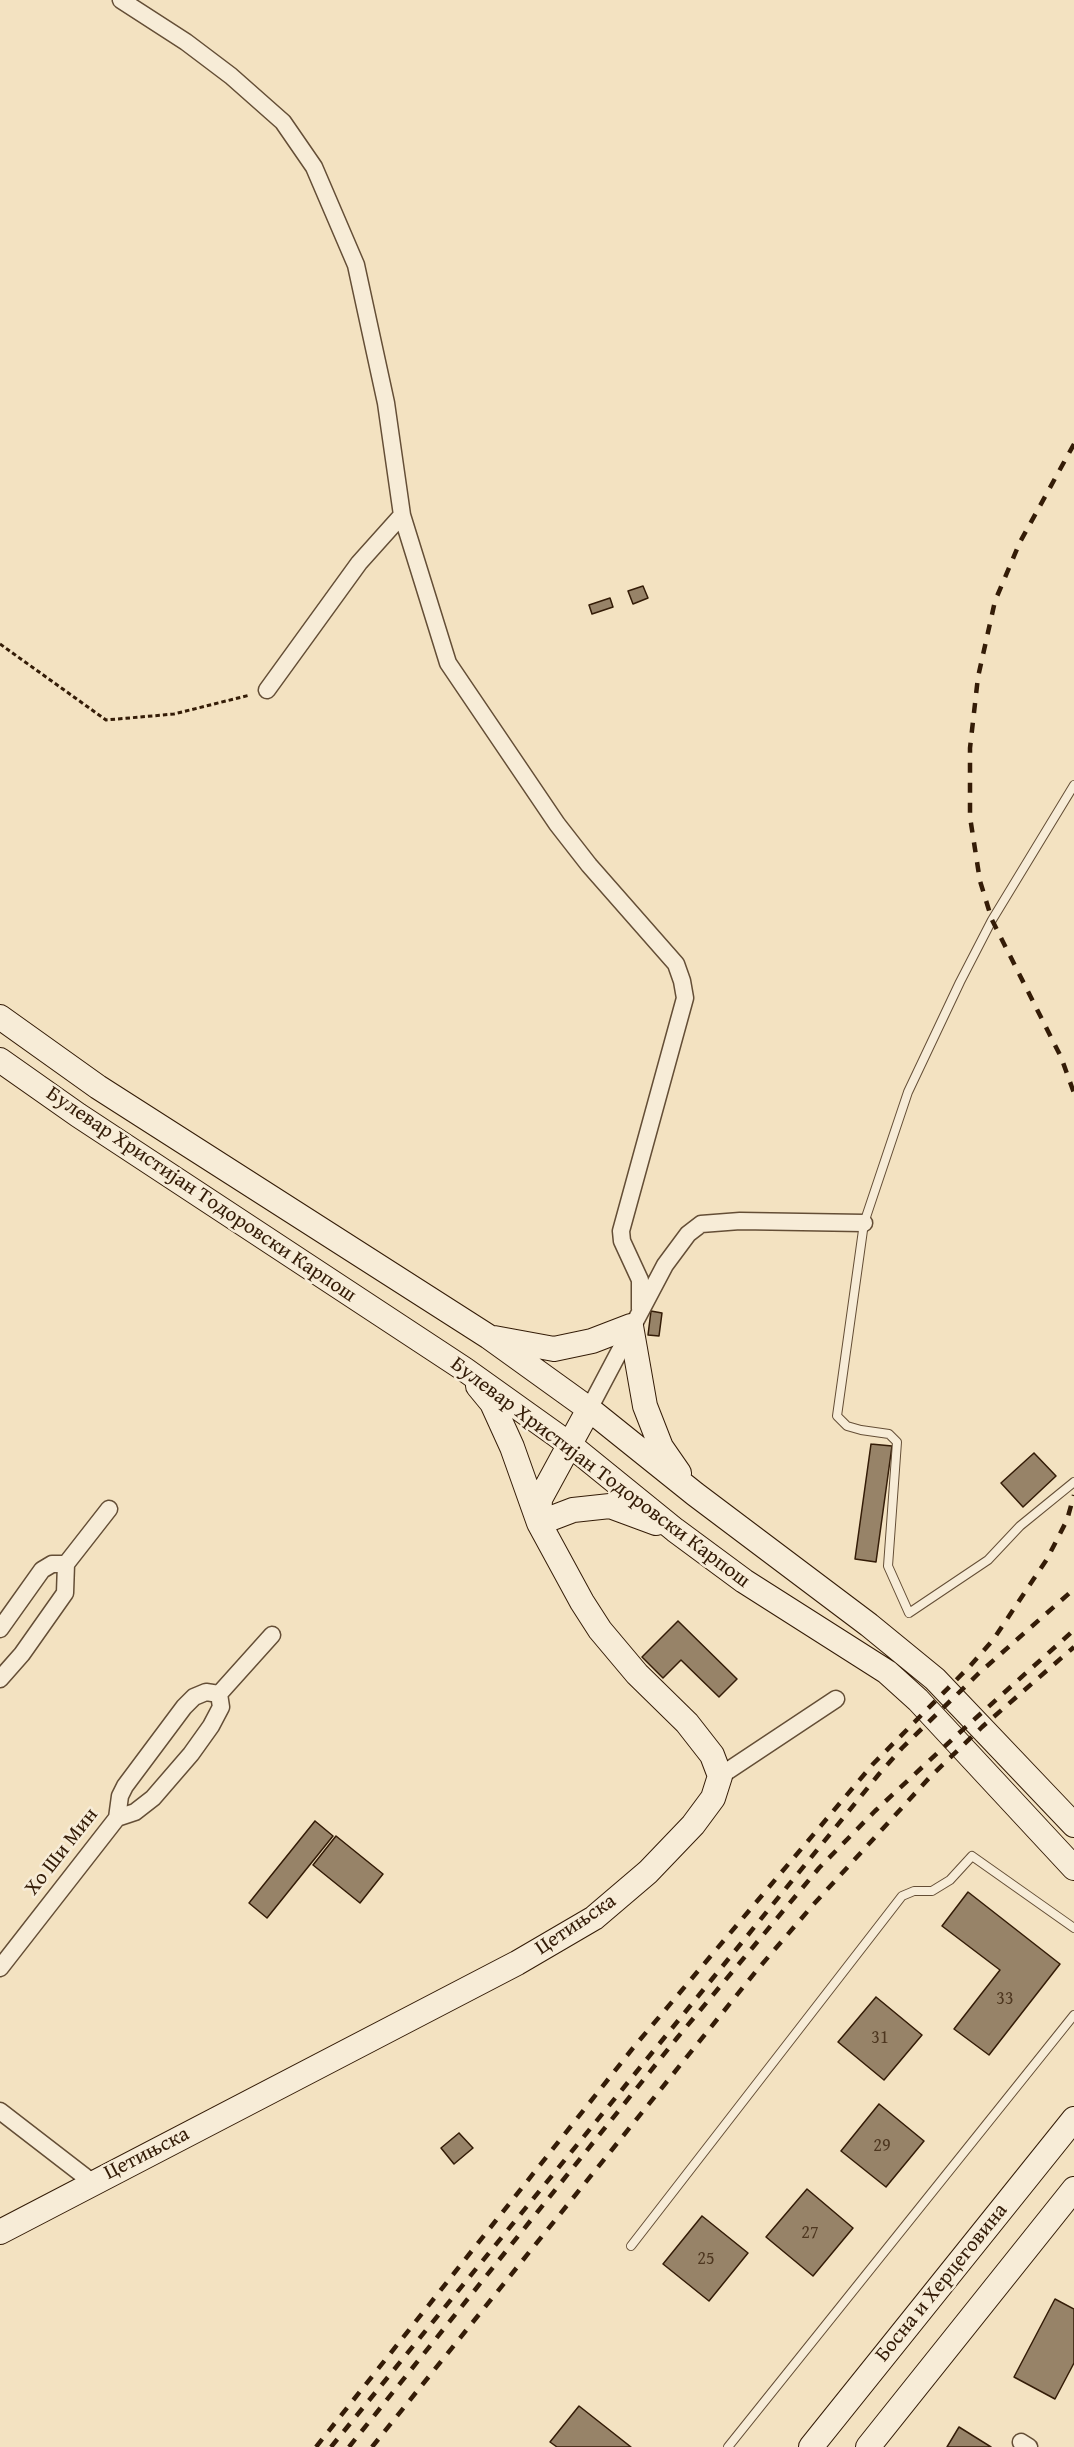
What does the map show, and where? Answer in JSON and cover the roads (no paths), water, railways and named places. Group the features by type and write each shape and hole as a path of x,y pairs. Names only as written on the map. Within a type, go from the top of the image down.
{"street":[{"path":"122,0 186,42 255,97 283,122 314,167 356,265 386,403 402,515 448,663 557,824 589,865 676,964 685,998 622,1222 622,1241 640,1280 642,1295 636,1318 645,1406 661,1447 694,1494"},
{"path":"267,690 358,563 402,515"},
{"name":"Булевар Христијан Тодоровски Карпош","path":"0,1017 98,1087 489,1337 589,1409 694,1494 869,1626 935,1679 1074,1825"},
{"name":"Булевар Христијан Тодоровски Карпош","path":"0,1060 78,1115 464,1369 569,1444 675,1530 744,1581 887,1672 918,1700 1074,1868"},
{"path":"539,1523 540,1499 664,1265 688,1234 701,1224 740,1221 864,1222"},
{"path":"489,1337 554,1348 592,1341 636,1318"},
{"path":"464,1369 492,1403 512,1447 539,1523 582,1602 600,1630 637,1674 687,1723 712,1755 720,1776 836,1699"},
{"path":"539,1523 573,1510 610,1506 675,1530"},
{"path":"0,1679 22,1654 65,1593 66,1564 109,1509"},
{"path":"0,1629 42,1570 52,1564 66,1564"},
{"path":"117,1818 120,1797 125,1786 184,1707 194,1696 206,1692 219,1694 272,1635"},
{"name":"Хо Ши Мин","path":"0,1968 117,1818 135,1812 153,1798 191,1754 212,1726 221,1707 219,1694"},
{"name":"Цетињска","path":"0,2232 517,1963 594,1918 648,1872 693,1825 713,1798 720,1776"},
{"path":"0,2111 93,2182"},
{"name":"Босна и Херцеговина","path":"811,2447 1074,2119"},
{"name":"Босна и Херцеговина","path":"868,2447 1074,2189"}],"lane":[{"path":"1074,785 992,920 908,1092 864,1222 837,1416 848,1426 889,1434 897,1442 888,1566 909,1613 988,1560 1020,1526 1074,1482"},
{"path":"632,2246 902,1896 914,1891 932,1891 950,1880 972,1856 1074,1928"},
{"path":"728,2447 1074,2015"}],"railway":[{"path":"1074,444 1020,542 995,601 978,677 970,748 970,817 980,881 992,920 1061,1057 1074,1093"},
{"path":"316,2447 633,2048 873,1764 993,1640 1047,1559 1067,1520 1074,1495"},
{"path":"331,2447 879,1774 902,1748 978,1674 1074,1589"},
{"path":"349,2447 677,2038 819,1868 875,1811 1074,1630"},
{"path":"372,2447 757,1970 813,1905 930,1777 982,1727 1074,1647"}]}
